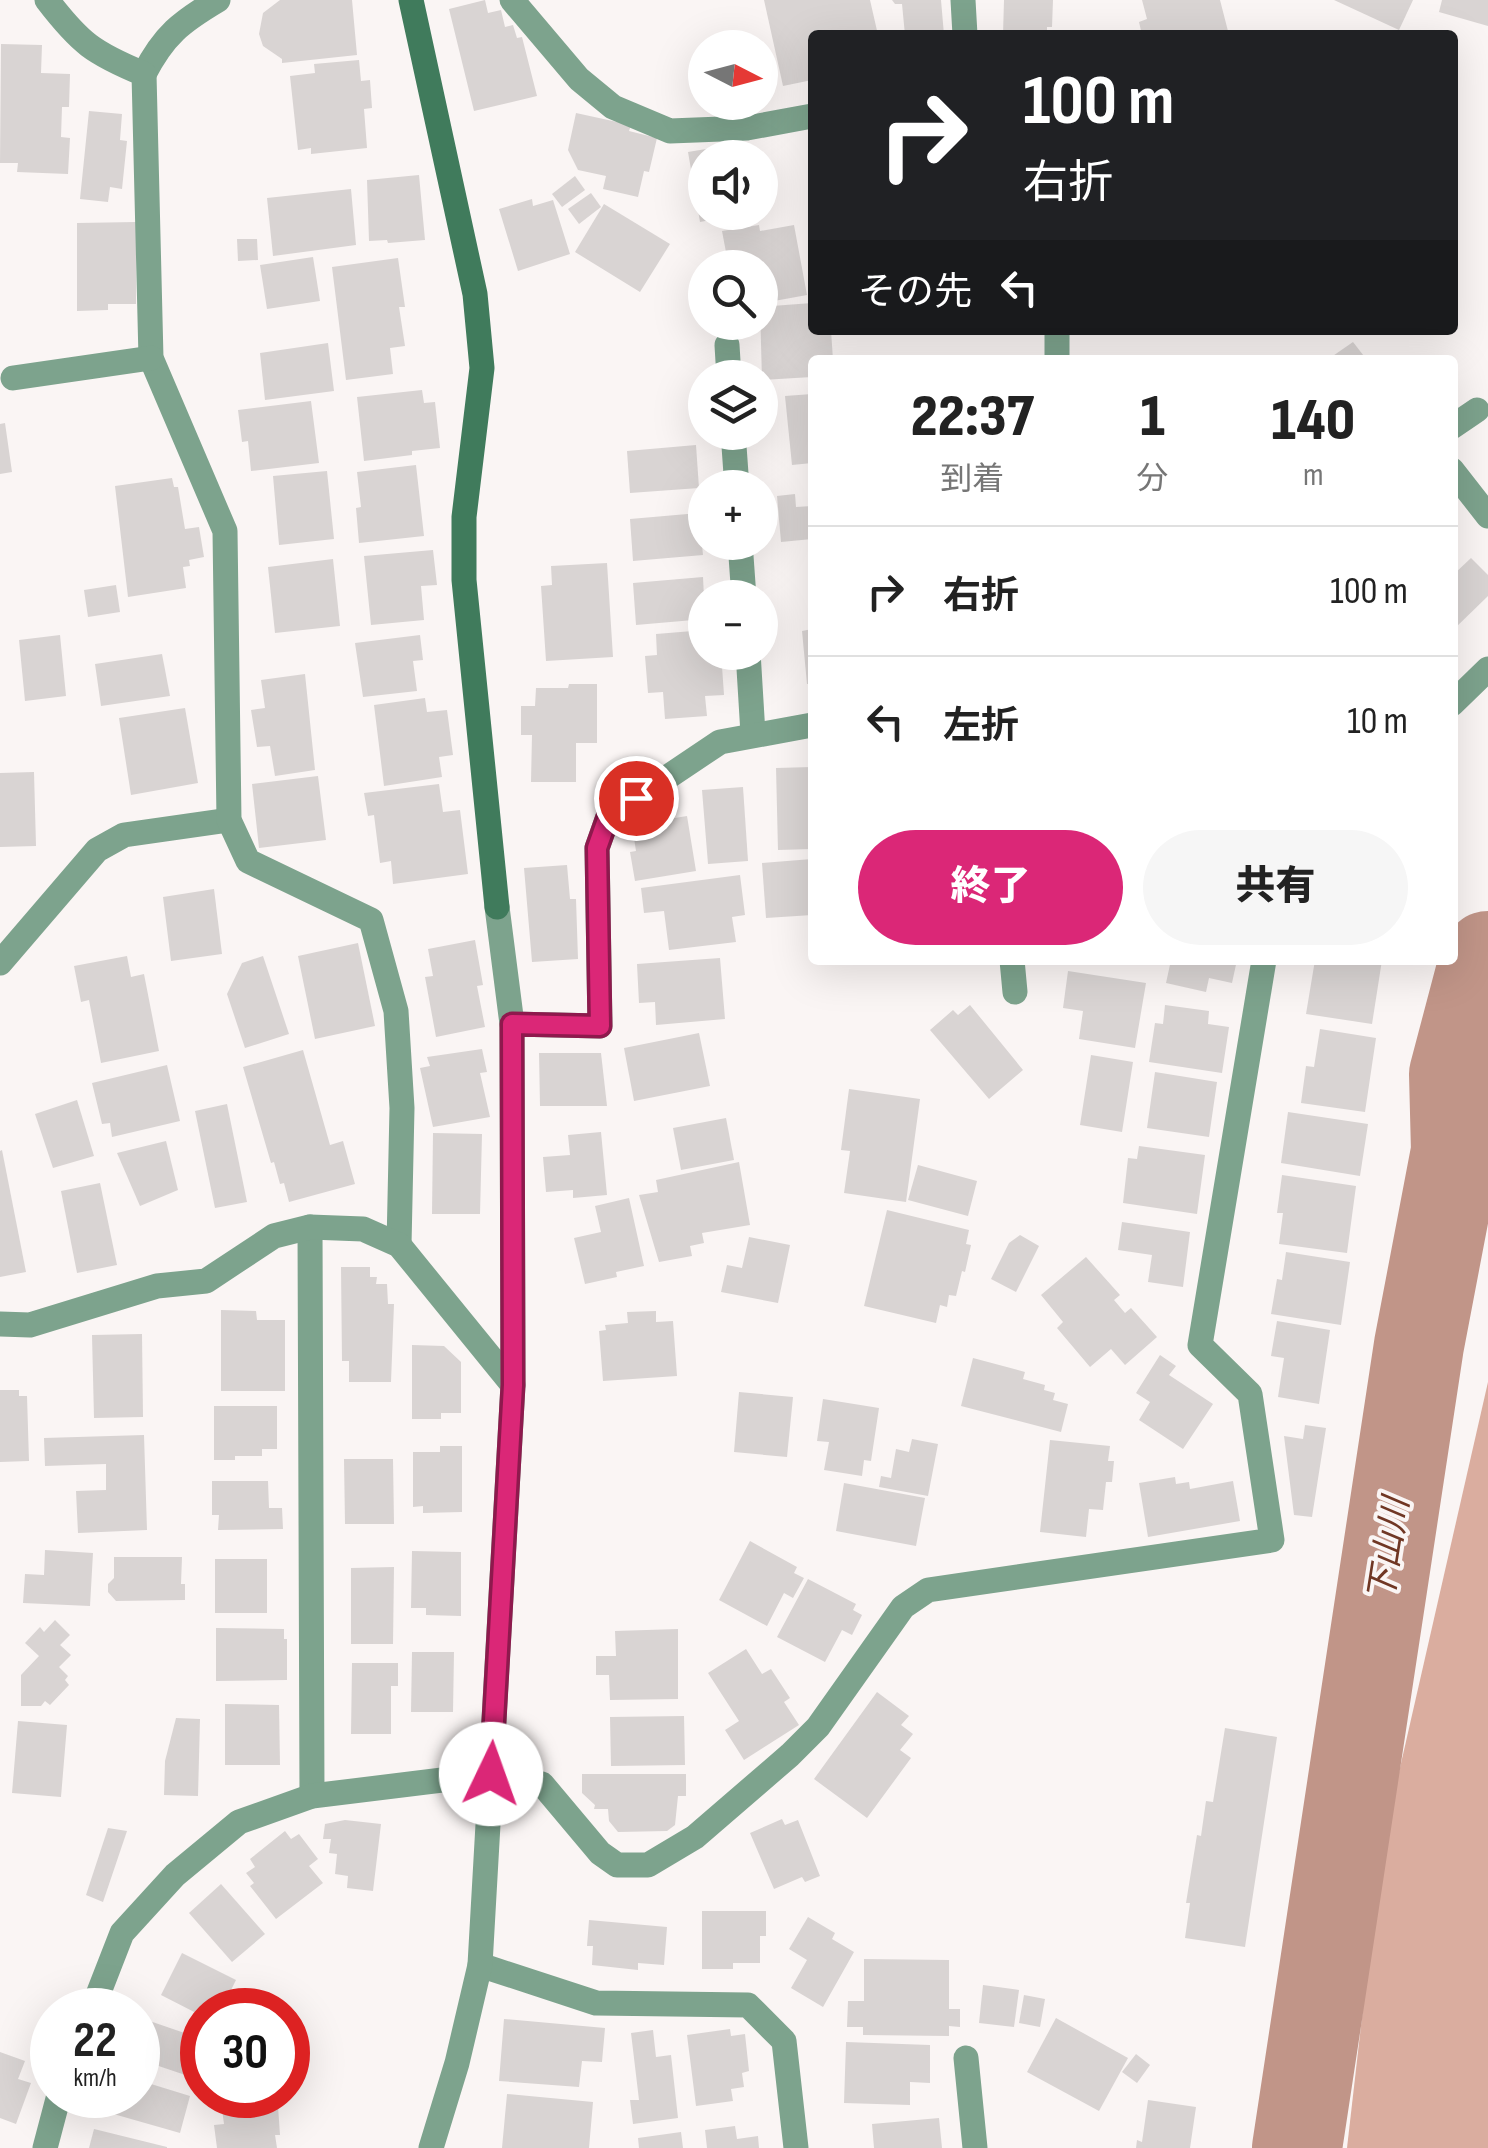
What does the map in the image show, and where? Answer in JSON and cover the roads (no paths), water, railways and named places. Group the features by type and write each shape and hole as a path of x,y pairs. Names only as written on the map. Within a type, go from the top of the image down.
{"street":[{"path":"47,0 76,37 100,56 144,74"},
{"path":"218,0 191,16 159,44 144,74 151,358 225,531 229,820 248,862 371,920 396,1010 402,1108 399,1245"},
{"path":"411,0 475,294 482,368 464,517 464,580 512,1024 513,1385 480,1965 458,2064 431,2148"},
{"path":"512,0 579,79 612,108 670,130 747,128 808,117"},
{"path":"963,0 965,30"},
{"path":"727,345 728,360"},
{"path":"14,378 151,358"},
{"path":"1458,423 1477,410"},
{"path":"1458,478 1488,516"},
{"path":"1458,698 1488,669"},
{"path":"749,670 753,734"},
{"path":"512,1024 600,1026 597,848 608,817 720,742 808,727"},
{"path":"0,963 97,850 124,835 229,820"},
{"path":"1012,965 1015,992"},
{"path":"101,1988 122,1933 175,1876 240,1822 312,1796 491,1774 542,1784 600,1853 617,1865 648,1864 695,1837 790,1755 818,1727 903,1607 928,1590 1272,1540 1250,1394 1200,1345 1263,965"},
{"path":"0,1324 30,1325 157,1286 206,1281 274,1236 310,1227 363,1229 399,1245 513,1385"},
{"path":"310,1227 312,1796"},
{"path":"480,1965 596,2003 748,2005 784,2041 796,2148"},
{"path":"966,2058 975,2148"},
{"path":"45,2148 53,2118"}],"waterway":[{"name":"下山川","path":"1297,2148 1419,1345 1456,1151 1454,1074 1488,956"}]}
